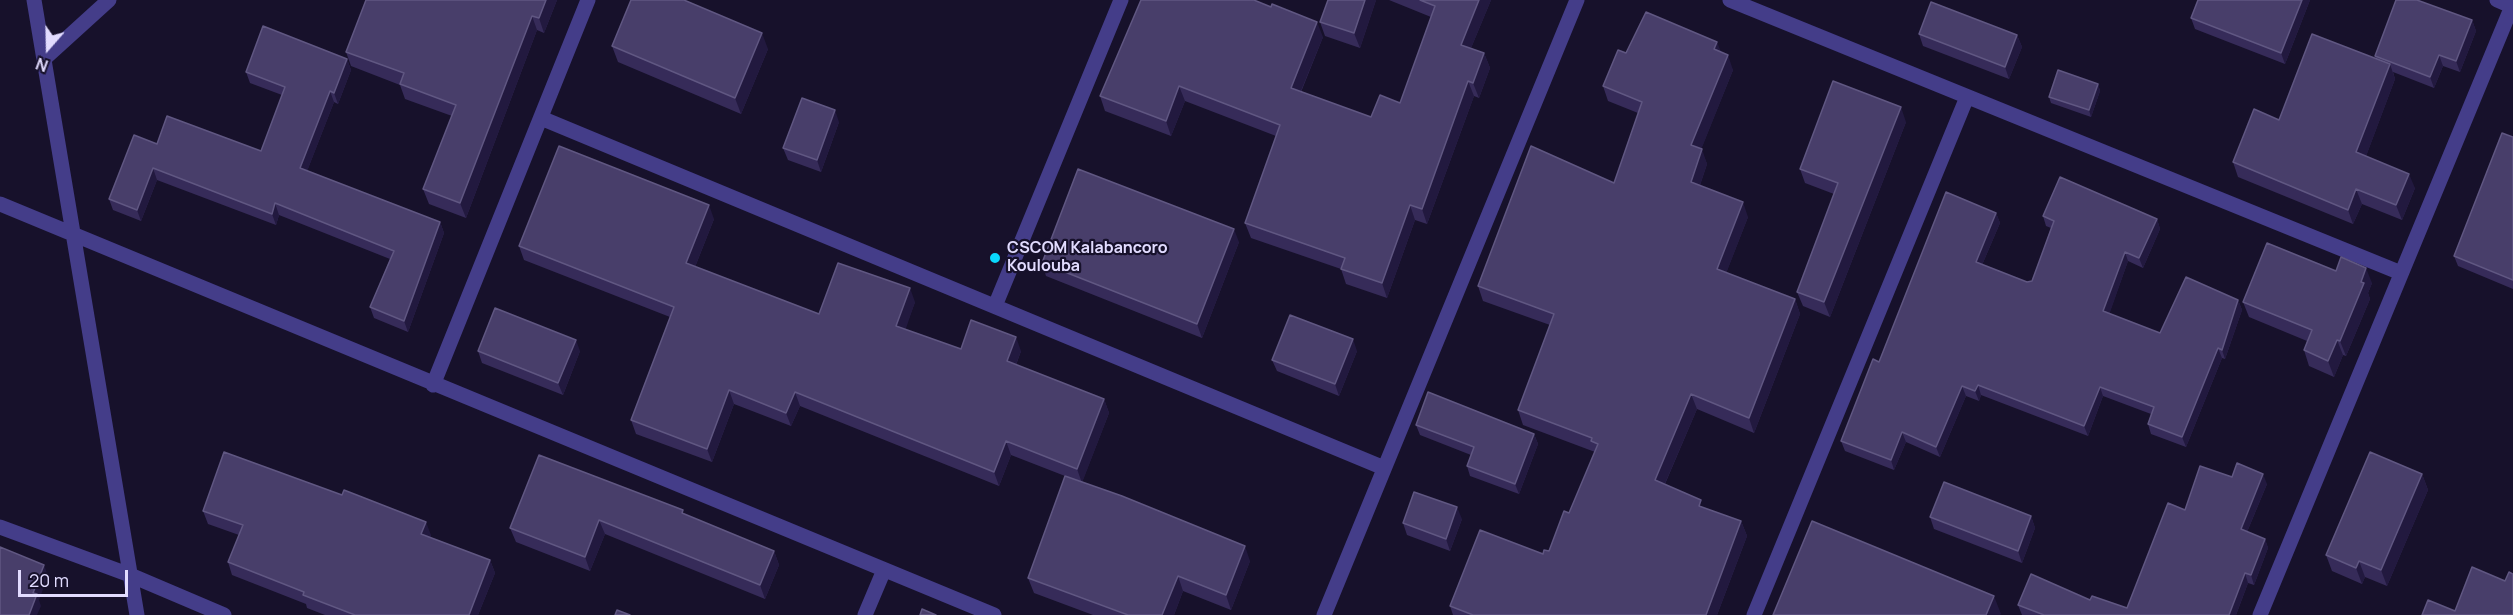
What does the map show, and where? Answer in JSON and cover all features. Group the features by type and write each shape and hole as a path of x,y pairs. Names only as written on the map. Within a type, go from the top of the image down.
{"street":[{"path":"34,0 137,615"},
{"path":"44,59 109,0"},
{"path":"433,385 588,0"},
{"path":"995,306 1121,0"},
{"path":"1324,615 1577,0"},
{"path":"1730,0 2401,273"},
{"path":"2260,615 2512,7 2497,0"},
{"path":"1755,615 1967,97"},
{"path":"541,118 1384,468"},
{"path":"0,204 433,385 994,615"},
{"path":"0,527 130,575 224,615"},
{"path":"865,615 884,570"}],"building":[{"path":"366,0 546,0 539,18 532,16 460,203 423,189 456,105 400,84 404,73 346,52"},
{"path":"631,0 684,0 762,33 735,98 612,46"},
{"path":"1141,0 1254,0 1271,7 1272,4 1317,22 1291,88 1371,117 1380,95 1400,103 1435,6 1420,0 1479,0 1461,45 1484,53 1473,83 1468,81 1422,209 1410,205 1382,283 1341,269 1345,258 1245,223 1280,125 1179,86 1166,121 1100,96"},
{"path":"1328,0 1365,0 1354,33 1320,22"},
{"path":"2198,0 2302,0 2281,53 2191,18"},
{"path":"2396,0 2417,0 2472,20 2456,61 2439,55 2430,77 2375,56"},
{"path":"1931,2 2017,35 2005,67 1919,34"},
{"path":"1646,12 1717,42 1714,49 1728,55 1691,145 1702,149 1691,182 1743,202 1717,269 1795,299 1749,418 1691,394 1655,480 1701,500 1699,506 1741,521 1706,615 1473,615 1450,606 1480,530 1543,554 1544,550 1549,551 1564,511 1569,513 1598,444 1591,441 1592,438 1518,410 1554,314 1478,286 1531,146 1614,183 1642,102 1603,86 1618,50 1626,53"},
{"path":"263,26 347,59 334,93 330,91 300,168 440,222 404,321 370,307 394,251 275,203 272,214 153,168 137,210 109,199 134,135 157,144 167,116 261,151 285,87 246,72"},
{"path":"2312,34 2390,64 2356,152 2409,174 2396,205 2356,189 2348,210 2233,162 2254,109 2279,120"},
{"path":"2058,70 2098,84 2089,110 2049,97"},
{"path":"1833,81 1901,107 1824,302 1797,292 1838,183 1800,169"},
{"path":"802,98 835,110 817,160 783,148"},
{"path":"2502,133 2513,137 2513,280 2454,256"},
{"path":"559,146 709,205 686,263 819,314 838,263 910,288 896,326 961,349 971,320 1016,337 1007,361 1104,399 1077,469 1006,441 994,472 795,392 786,413 729,390 707,449 631,420 674,307 519,246"},
{"path":"1078,169 1234,229 1197,324 1042,263"},
{"path":"2060,177 2157,219 2139,258 2125,252 2103,311 2160,333 2186,277 2238,300 2222,350 2218,348 2182,437 2148,424 2154,407 2100,387 2084,426 1978,385 1975,391 1962,386 1936,447 1902,432 1891,460 1841,441 1873,359 1879,362 1946,192 1996,213 1976,262 2027,282 2032,281 2054,221 2043,216"},
{"path":"2267,243 2336,271 2341,257 2366,268 2361,282 2364,283 2340,341 2337,340 2328,361 2304,350 2312,330 2243,302"},
{"path":"495,308 576,340 558,383 478,351"},
{"path":"1290,315 1353,339 1335,384 1272,360"},
{"path":"1428,392 1534,434 1515,484 1467,466 1474,447 1416,425"},
{"path":"224,452 342,495 344,490 426,522 421,534 490,560 469,615 355,615 228,562 243,525 203,511"},
{"path":"2370,452 2422,474 2381,570 2359,561 2356,568 2326,555"},
{"path":"539,455 683,510 682,513 774,551 760,585 599,520 585,557 510,528"},
{"path":"2237,463 2263,474 2241,529 2265,539 2251,575 2245,573 2229,615 2044,615 2018,605 2031,574 2090,600 2092,596 2127,608 2168,503 2185,510 2200,466 2232,477"},
{"path":"1065,476 1122,496 1245,546 1226,595 1178,576 1162,615 1128,615 1028,578"},
{"path":"1944,482 2031,516 2018,551 1930,517"},
{"path":"1414,492 1457,507 1446,539 1403,523"},
{"path":"1812,521 1994,596 1986,615 1773,615"},
{"path":"0,547 44,565 33,593 37,594 29,615 0,615"},
{"path":"2472,567 2505,581 2509,572 2513,574 2513,615 2422,615 2428,600 2455,611"},
{"path":"922,609 936,615 920,615"},
{"path":"617,610 630,615 615,615"}],"place":[{"name":"CSCOM Kalabancoro Koulouba","path":"995,258"}]}
